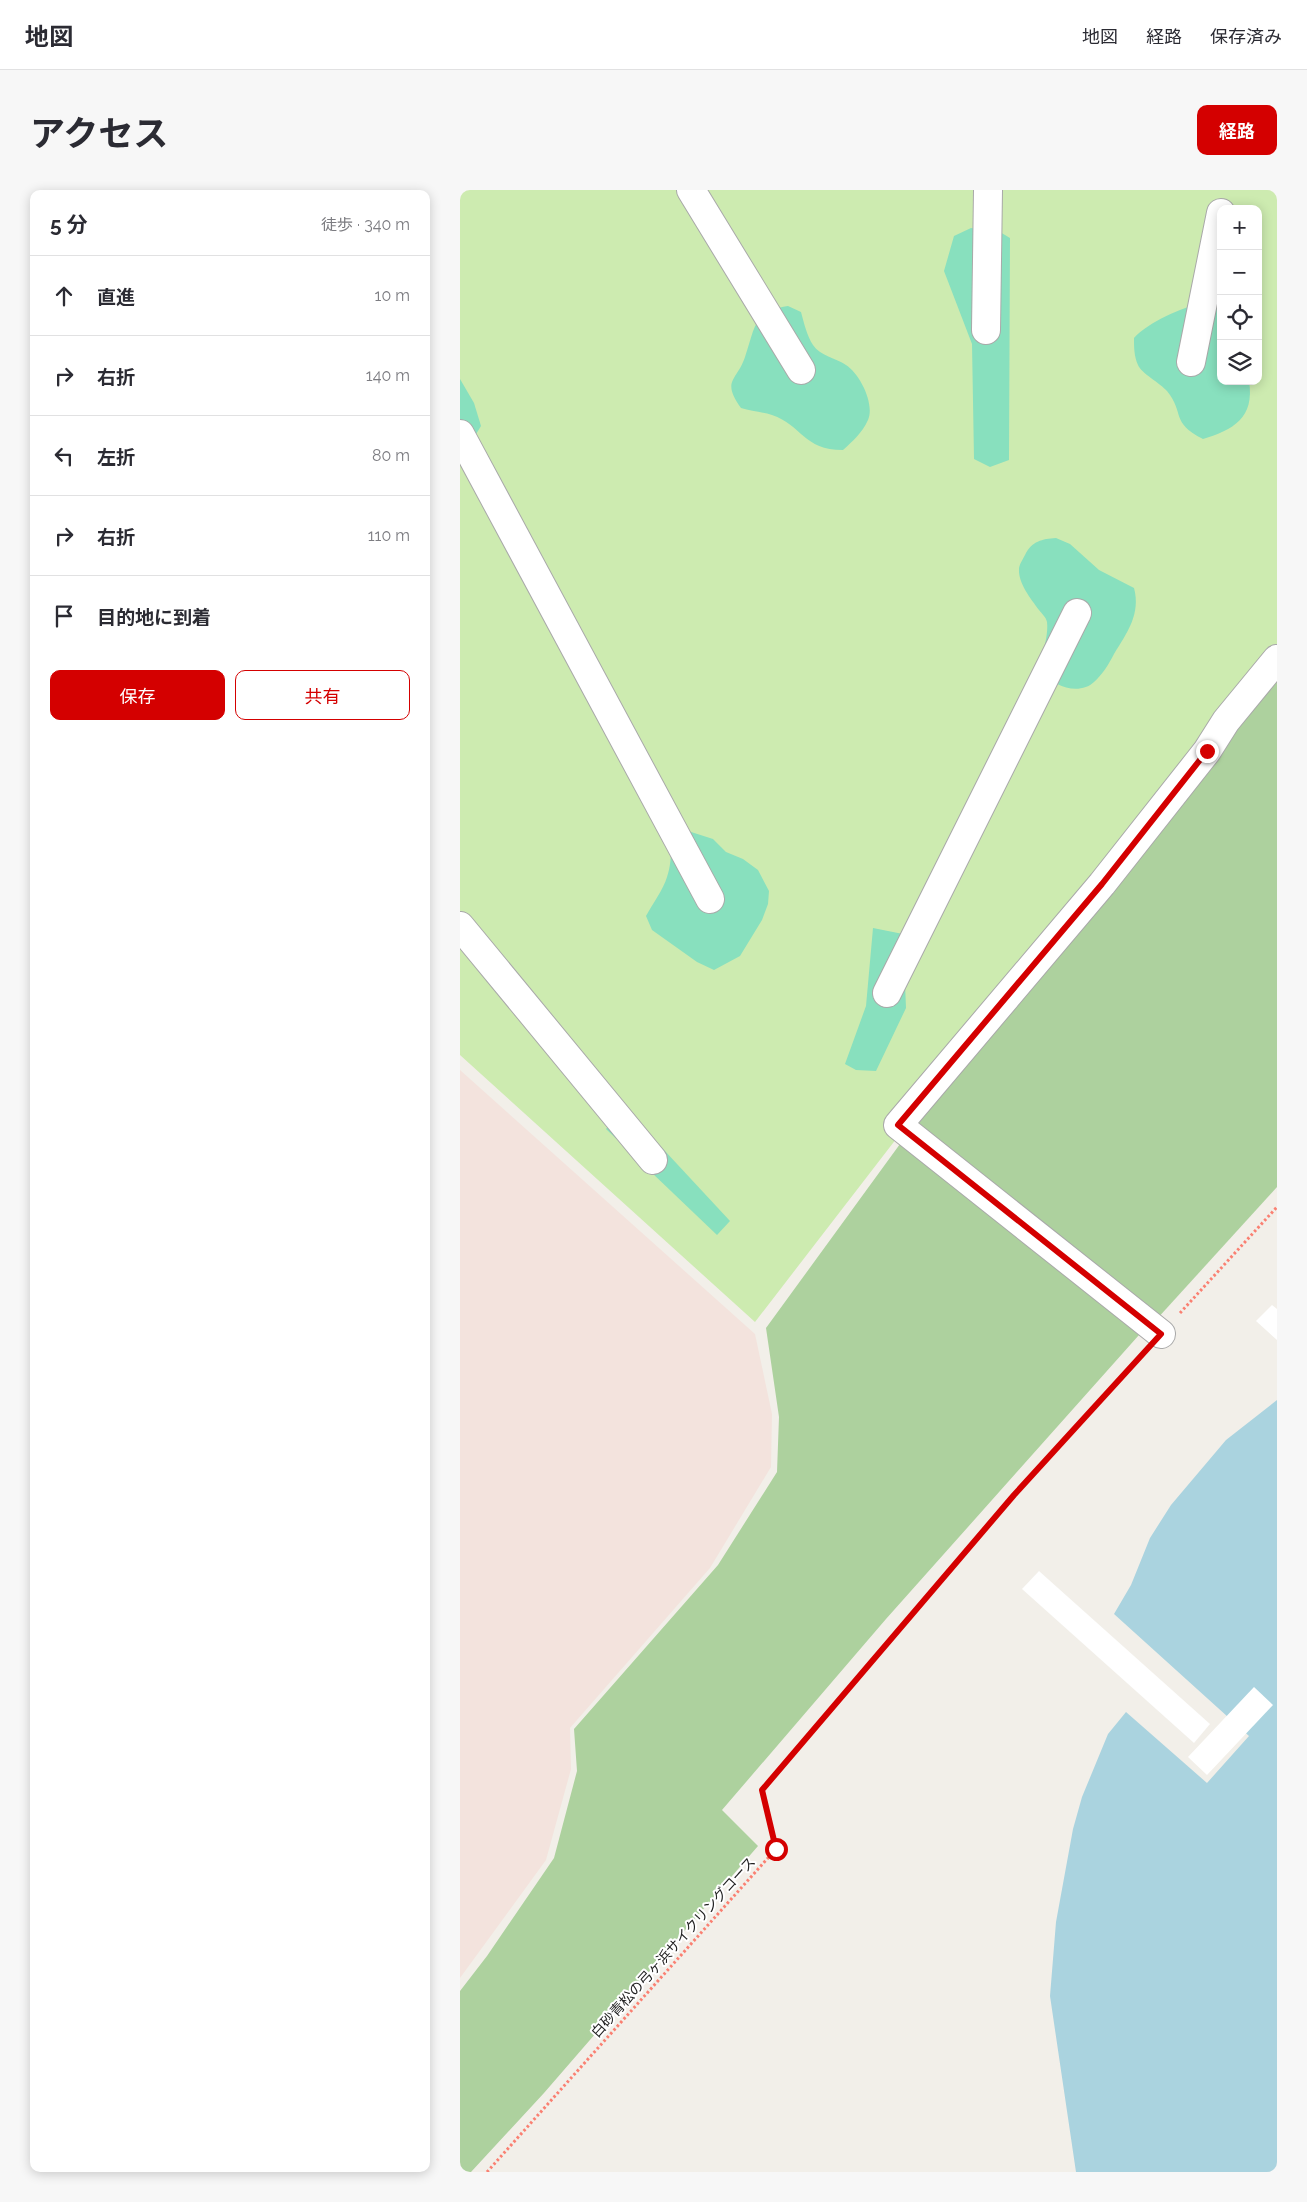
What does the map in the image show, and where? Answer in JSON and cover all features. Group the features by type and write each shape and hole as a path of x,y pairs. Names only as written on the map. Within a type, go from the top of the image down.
{"street":[{"path":"691,190 800,370"},
{"path":"986,330 988,190"},
{"path":"1223,205 1225,190"},
{"path":"1191,362 1217,233"},
{"path":"460,434 710,899"},
{"path":"887,993 1077,613"},
{"path":"1161,1334 898,1125 1102,884 1207,751 1226,721 1277,658"},
{"path":"460,926 653,1160"}],"path":[{"name":"白砂青松の弓ヶ浜サイクリングコース","path":"487,2172 776,1849 762,1790 1014,1495 1277,1206"}],"shaded area":[{"path":"460,1070 755,1334 772,1414 771,1467 710,1568 570,1728 571,1769 546,1860 460,1978"}],"green space":[{"path":"460,190 1277,190 1277,645 755,1322 460,1055"},
{"path":"971,228 1000,232 1010,238 1009,460 990,467 974,459 972,344 944,271 954,236"},
{"path":"1203,302 1217,307 1217,385 1249,385 1249,404 1239,420 1224,431 1203,439 1186,427 1179,417 1176,405 1167,391 1140,368 1135,355 1134,338 1148,326 1175,312"},
{"path":"788,306 801,312 809,338 816,349 851,369 865,390 870,413 868,420 860,433 843,450 830,449 811,442 782,419 741,408 732,392 732,381 742,365 757,322 768,312"},
{"path":"460,379 474,403 481,426 470,444 460,445"},
{"path":"1056,538 1070,544 1099,570 1134,588 1136,597 1132,623 1110,662 1094,682 1082,688 1067,688 1060,685 1054,682 1045,671 1043,659 1047,622 1026,591 1019,574 1020,564 1034,544 1042,540"},
{"path":"1277,678 1277,1187 1156,1320 916,1122"},
{"path":"688,831 713,839 726,852 743,859 758,870 769,891 768,904 762,920 740,956 714,970 697,962 652,930 646,916 665,882 673,848"},
{"path":"873,928 903,934 906,1008 876,1071 856,1070 845,1064 866,1006"},
{"path":"625,1108 730,1221 717,1235 606,1129"},
{"path":"907,1143 1139,1335 886,1619 722,1810 758,1846 544,2093 471,2172 460,2172 460,1991 487,1956 554,1858 577,1771 574,1729 718,1565 777,1472 779,1417 766,1328 900,1144"}],"water":[{"path":"1277,1400 1277,2172 1076,2172 1050,1996 1056,1922 1073,1829 1082,1797 1108,1734 1126,1712 1207,1783 1249,1736 1114,1614 1131,1585 1150,1538 1171,1505 1226,1440"}],"pier":[{"path":"1272,1305 1277,1309 1277,1340 1256,1321"},
{"path":"1039,1571 1210,1724 1194,1743 1022,1589"},
{"path":"1254,1687 1273,1705 1207,1775 1188,1757"}],"route":[{"path":"776,1849 762,1790 1014,1495 1161,1334 898,1125 1102,884 1207,751"}]}
